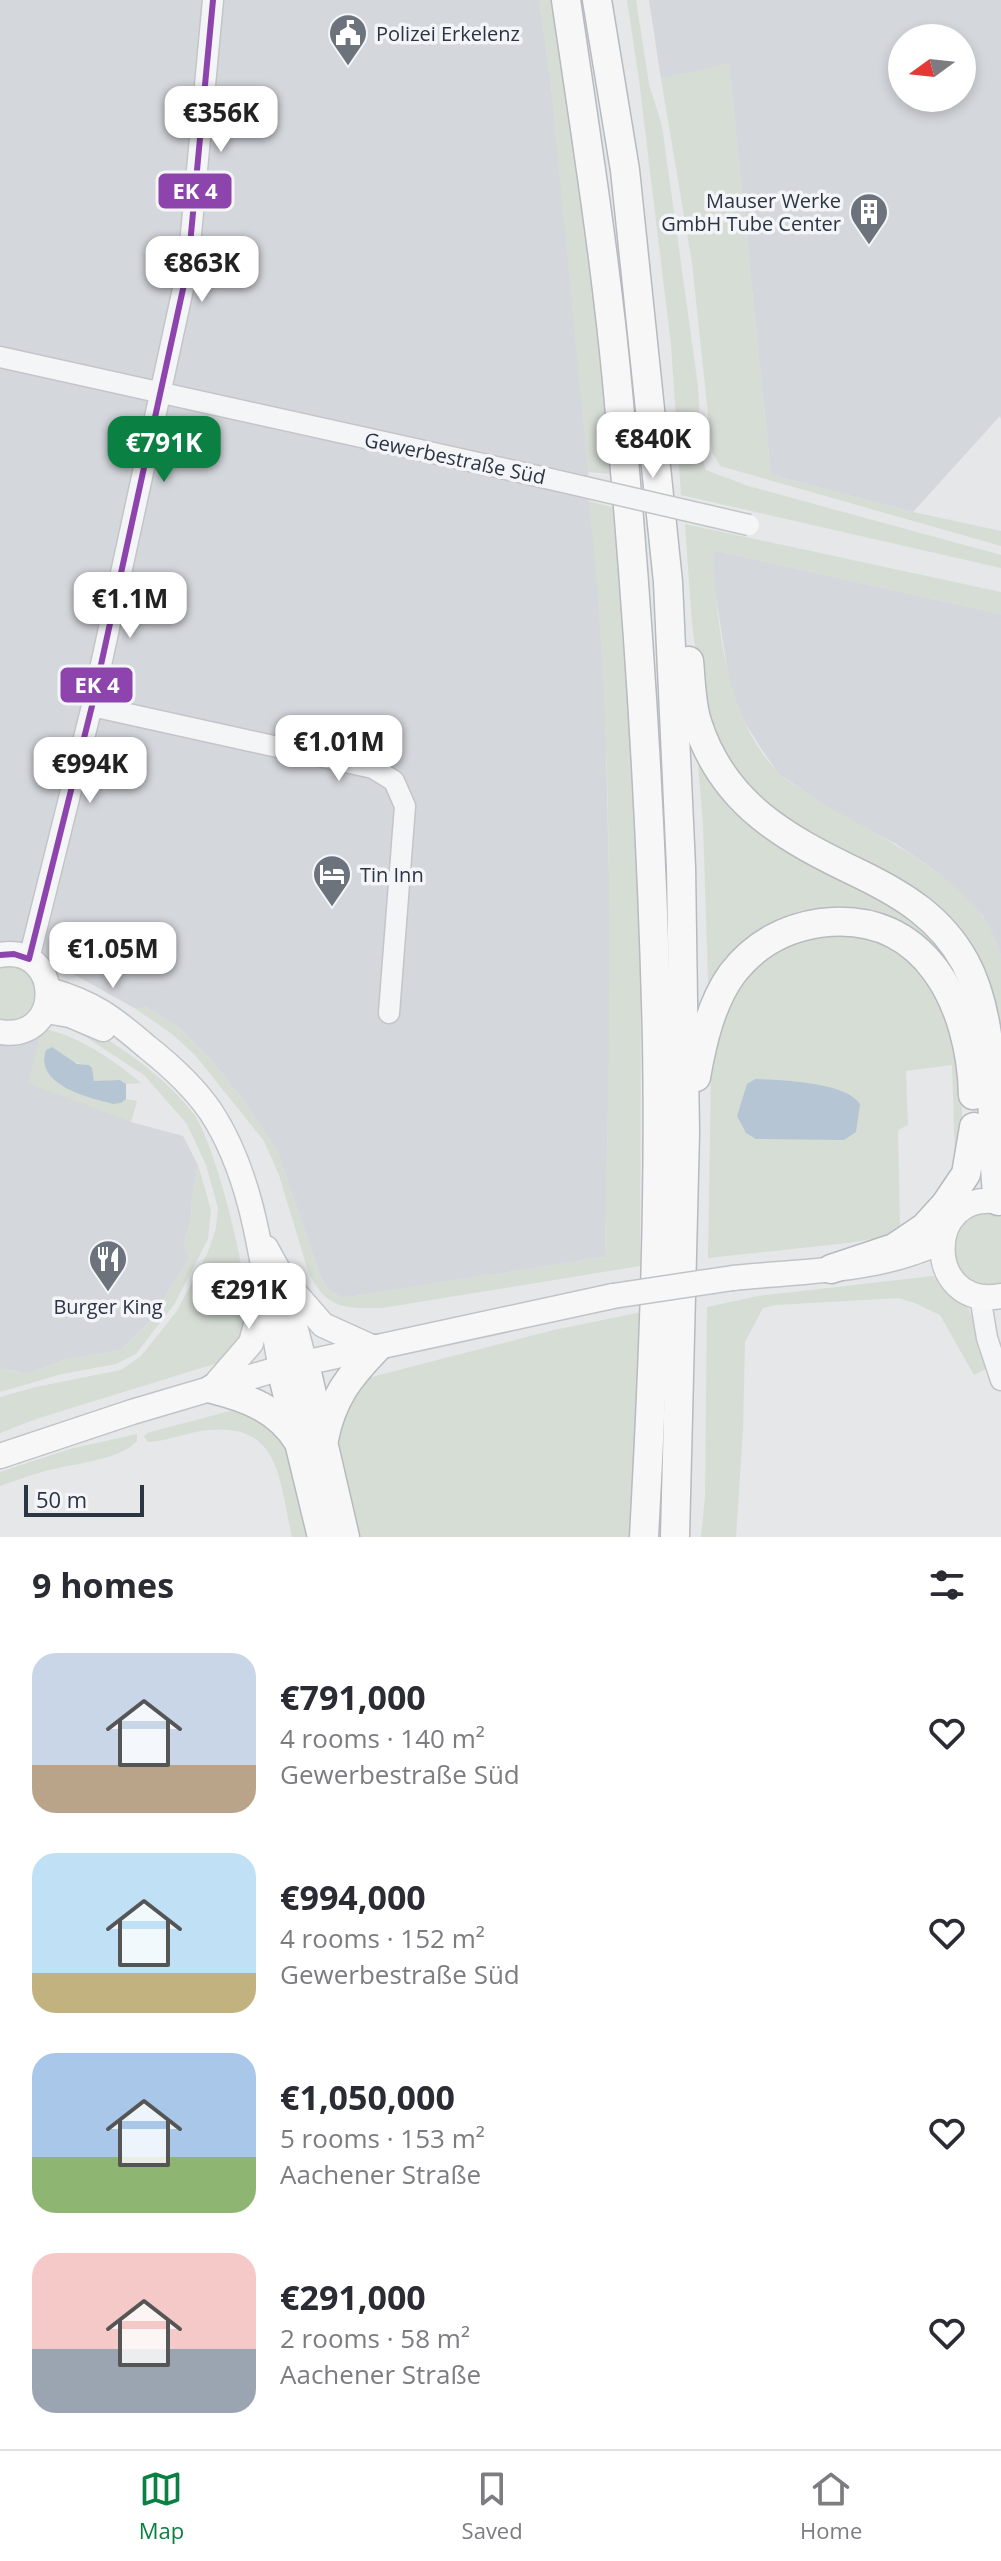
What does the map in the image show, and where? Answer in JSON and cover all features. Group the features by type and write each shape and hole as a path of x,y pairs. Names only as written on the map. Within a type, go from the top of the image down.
{"highway":[{"path":"566,0 618,392 639,626 650,819 658,1156 652,1395 642,1537"},
{"path":"597,0 625,170 668,582 681,867 685,1133 675,1537"},
{"path":"668,582 685,635 698,724 729,784 774,829 899,893 938,925 966,962 977,986 988,1036 992,1201"},
{"path":"685,1133 702,1044 719,997 731,975 746,958 777,936 807,925 833,921 856,922 897,936 929,962 943,979 958,1008 973,1079 990,1133 945,1205 925,1227 894,1248 831,1269"},
{"path":"322,1537 312,1445 328,1420 339,1392 353,1372 376,1349"},
{"path":"293,1366 312,1445 345,1537"},
{"path":"212,1389 244,1399 276,1415 312,1445"}],"main road":[{"path":"0,955 14,954 29,959 43,972 47,1000 41,1018 27,1029 18,1033 0,1032"},
{"path":"47,1000 70,1015 147,1046 190,1086 211,1113 228,1146 274,1280 293,1366"},
{"path":"990,1296 958,1285 945,1266 942,1241 952,1218 962,1209 992,1201"},
{"path":"0,1456 132,1412 293,1366 613,1296 899,1258 942,1241"},
{"path":"831,1269 874,1273 945,1266"},
{"path":"274,1280 323,1325 376,1349"},
{"path":"212,1389 251,1343 274,1280"}],"street":[{"path":"29,959 92,706 188,266 213,0"},
{"name":"Gewerbestraße Süd","path":"0,357 749,525"},
{"path":"92,706 373,768 394,781 405,806 389,1013"},
{"path":"990,1296 987,1338 1001,1380"}],"shaded area":[{"path":"0,0 539,0 550,75 588,462 605,707 611,961 605,1257 342,1298 328,1289 321,1278 277,1150 212,1061 178,1027 146,1007 136,1009 59,966 42,1028 131,1122 183,1136 198,1165 191,1219 184,1244 189,1259 150,1321 121,1350 64,1360 27,1374 11,1370 0,1372"},
{"path":"539,0 558,0 585,202 612,474 588,472 550,75"},
{"path":"627,0 636,0 649,84 662,126 698,386 702,458 706,470 748,486 1001,555 1001,568 681,495 671,345"},
{"path":"649,0 1001,0 1001,420 1000,416 913,512 771,475 729,64 661,79"},
{"path":"729,63 771,475 1001,531 1001,546 720,466 712,452 692,263 661,79"},
{"path":"589,501 615,508 633,744 641,941 640,1266 382,1308 347,1307 329,1300 308,1271 279,1175 264,1141 195,1055 172,1034 136,1009 146,1007 178,1027 212,1061 243,1100 277,1150 321,1278 328,1289 342,1298 605,1257 609,878 604,689"},
{"path":"685,524 1001,592 1001,614 713,550 717,607 727,669 747,726 761,751 790,782 921,861 972,903 990,928 1001,955 1001,1041 984,975 824,843 756,798 718,745 700,683 692,624"},
{"path":"713,550 1001,614 1001,956 983,916 930,867 896,844 838,814 779,774 744,721 730,686 715,591"},
{"path":"696,738 711,768 940,935 982,1023 927,951 800,920 709,1009 703,826"},
{"path":"833,934 874,940 894,948 939,990 959,1051 962,1158 955,1160 952,1065 906,1071 908,1125 898,1130 900,1228 883,1237 848,1243 708,1258 711,1072 722,1019 732,997 762,963 805,941"},
{"path":"14,962 35,976 38,1000 22,1017 0,1020 0,964"},
{"path":"83,1025 156,1075 193,1113 202,1129 221,1183 238,1250 247,1308 246,1331 224,1361 0,1433 0,1397 121,1370 141,1356 177,1311 208,1252 216,1228 218,1208 206,1165 187,1124 144,1075 75,1030"},
{"path":"42,1028 94,1050 141,1083 126,1084 119,1080 94,1082 89,1065 73,1061 59,1051 43,1059 53,1077 71,1090 114,1104 126,1099 137,1101 131,1122 28,1083"},
{"path":"198,1165 211,1210 208,1239 175,1303 136,1354 116,1364 62,1374 0,1392 0,1368 27,1374 64,1360 121,1350 150,1321 189,1259 184,1244 191,1219"},
{"path":"1001,1211 1001,1288 984,1289 959,1275 951,1239 968,1216"},
{"path":"933,1276 946,1281 964,1301 988,1368 974,1375 940,1315 899,1298 763,1308 745,1342 736,1537 701,1537 705,1496 707,1307 758,1296"},
{"path":"642,1312 630,1537 359,1537 335,1426 343,1403 368,1378 554,1330"},
{"path":"241,1408 284,1429 316,1537 292,1537 278,1473 260,1442 244,1433 224,1430 148,1442 144,1437 147,1433"},
{"path":"137,1434 137,1441 118,1453 0,1486 0,1472 70,1449"}],"water":[{"path":"52,1047 77,1064 89,1065 94,1081 120,1080 126,1084 126,1099 114,1104 78,1094 56,1081 44,1062 46,1050"},
{"path":"755,1079 812,1084 841,1091 860,1104 856,1132 844,1140 756,1139 746,1133 737,1116 747,1084"}],"transit line":[{"path":"0,955 14,954 29,959 92,706 188,266 213,0"}],"place":[{"name":"Polizei Erkelenz","path":"348,67"},
{"name":"Mauser Werke GmbH Tube Center","path":"869,246"},
{"name":"Tin Inn","path":"332,908"},
{"name":"Burger King","path":"108,1293"}]}
